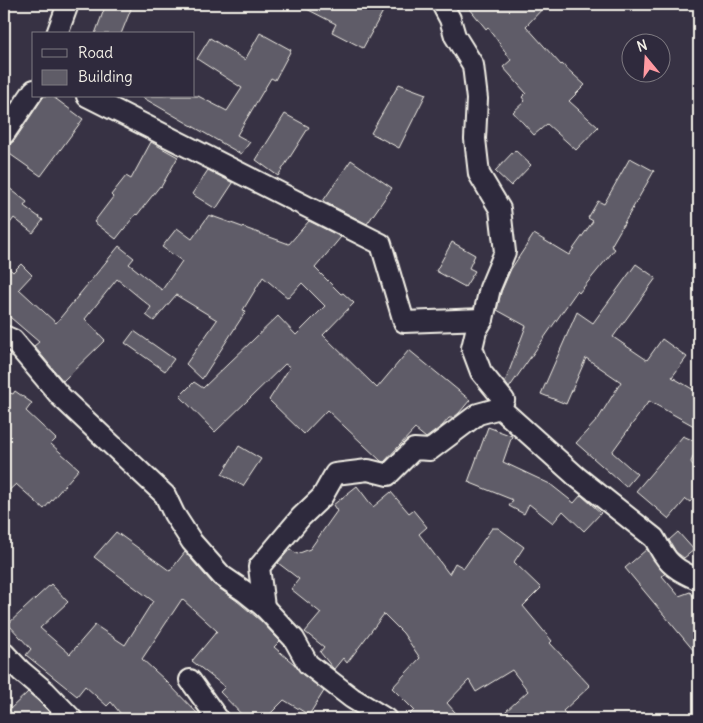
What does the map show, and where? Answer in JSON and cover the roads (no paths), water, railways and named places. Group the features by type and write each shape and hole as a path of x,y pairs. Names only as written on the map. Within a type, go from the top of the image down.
{"street":[{"path":"58,32 68,4"},
{"path":"264,607 259,567 301,517 322,497 335,474 368,470 388,475 414,450 430,450 478,414 500,408 504,400 481,372 472,348 490,288 505,252 500,209 478,174 475,139 477,99 472,65 455,36 450,19 442,4"},
{"path":"4,134 32,93"},
{"path":"91,98 381,244 404,322 482,319"},
{"path":"4,336 13,340 61,397 165,494 174,514 192,542 222,576 264,607 294,639 308,664 352,698 386,719"},
{"path":"500,408 577,477 654,538 663,554 677,569 699,580"},
{"path":"4,653 72,719"},
{"path":"190,680 218,719"}]}
